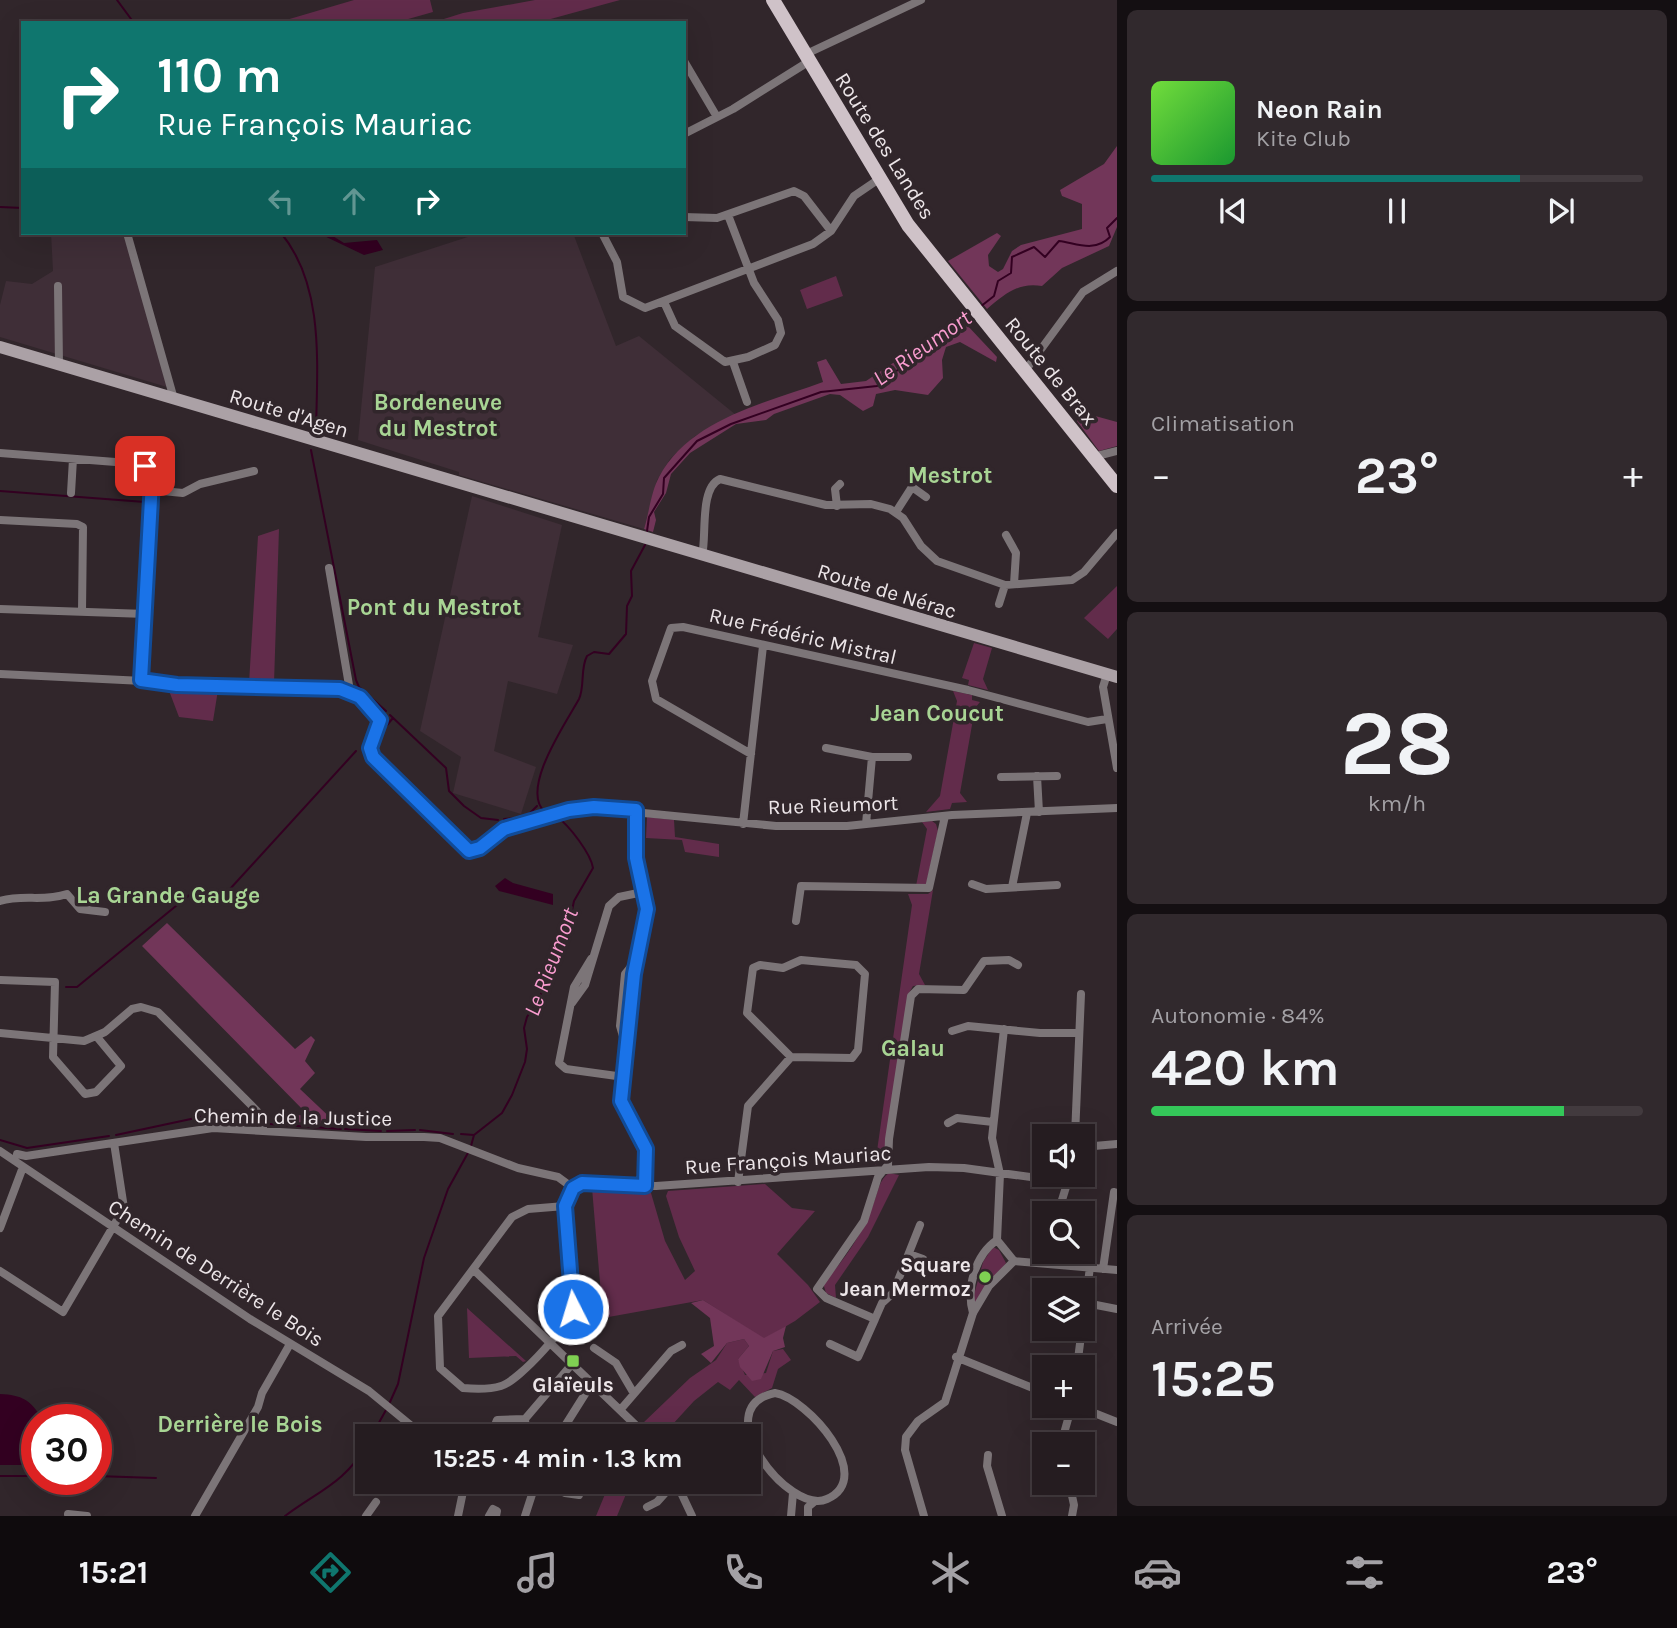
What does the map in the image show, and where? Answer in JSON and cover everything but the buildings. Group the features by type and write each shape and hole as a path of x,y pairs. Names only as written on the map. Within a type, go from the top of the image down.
{"main road":[{"name":"Route des Landes","path":"772,0 908,225 975,311"},
{"name":"Route de Brax","path":"975,311 1117,486"},
{"name":"Route d'Agen","path":"0,347 647,539"},
{"name":"Route de Nérac","path":"647,539 1112,675"}],"street":[{"path":"686,133 717,117 806,58 921,0"},
{"path":"686,64 717,117"},
{"path":"603,235 617,262 623,297 645,307 813,244 831,231 854,197 879,179"},
{"path":"686,217 696,219 728,215 794,191 804,196 831,231"},
{"path":"664,302 679,330 718,359 733,362 772,348 781,333 776,314 757,289 728,215"},
{"path":"128,235 174,399"},
{"path":"1026,371 1083,292 1117,271"},
{"path":"58,286 59,365"},
{"path":"733,362 747,402"},
{"path":"1094,457 1117,452"},
{"path":"0,453 141,464 152,476 141,680"},
{"path":"71,493 73,459"},
{"path":"152,490 183,493 200,484 254,471"},
{"path":"702,555 706,508 716,480 837,506 871,505 896,512 925,552 937,561 1009,585 1075,579 1117,533"},
{"path":"837,506 835,488 840,484"},
{"path":"896,512 912,487 926,497"},
{"path":"0,520 77,524 83,527 82,611"},
{"path":"999,604 1009,585 1016,553 1006,535"},
{"path":"0,674 141,680 177,685 350,691 329,568"},
{"path":"0,609 146,614"},
{"name":"Rue Frédéric Mistral","path":"751,754 661,703 653,693 652,681 667,632 673,627 683,627 966,690 1088,722 1107,719"},
{"path":"743,824 763,646"},
{"path":"1112,675 1103,687 1117,768"},
{"name":"Rue Rieumort","path":"350,691 368,705 380,720 370,748 373,757 466,849 477,850 504,829 582,807 636,810 743,824 866,824 944,816 1117,808"},
{"path":"826,748 872,757 908,757"},
{"path":"866,824 872,757"},
{"path":"1037,776 1040,812"},
{"path":"1001,777 1057,776"},
{"path":"636,810 636,858 647,909 625,1042 628,1054 623,1109 646,1153 645,1186"},
{"path":"1012,887 1027,813"},
{"path":"796,921 801,886 929,888 944,816"},
{"path":"972,884 986,889 1057,885"},
{"path":"624,1077 566,1069 559,1063 572,1003 585,985 612,901 643,892"},
{"path":"0,901 9,898 51,900 66,894 80,909 104,912"},
{"path":"738,1182 748,1106 791,1057 802,1055 846,1060 856,1054 867,980 861,968 801,960 783,968 760,965 753,968 747,1013 791,1057"},
{"path":"875,1319 826,1298 817,1289 864,1221 878,1177 885,1170 913,992 918,989 964,990 984,961 1009,960 1018,965"},
{"path":"0,980 55,982 55,1063 85,1094 91,1095 121,1066 97,1037"},
{"path":"1075,1124 1081,994"},
{"path":"0,1033 84,1041 97,1037 132,1009 141,1007 158,1012 257,1111 264,1131"},
{"path":"952,1031 968,1026 1079,1032"},
{"path":"1004,1029 992,1145 1000,1174 998,1240 1014,1261"},
{"path":"948,1123 957,1118 993,1122"},
{"name":"Chemin de la Justice","path":"17,1154 26,1156 213,1128 432,1137 471,1149"},
{"path":"0,1271 62,1312 125,1202 114,1143"},
{"path":"1095,1146 1117,1144"},
{"name":"Rue François Mauriac","path":"471,1149 518,1168 558,1177 576,1186 738,1182 929,1167 1032,1176"},
{"name":"Chemin de Derrière le Bois","path":"0,1151 390,1408 409,1424"},
{"path":"0,1228 23,1167"},
{"path":"565,1206 528,1209 517,1213 491,1243 474,1270 438,1316 442,1372 463,1388 501,1386 550,1343 573,1309 565,1206 576,1186"},
{"path":"1103,1269 1114,1192 1117,1193"},
{"path":"830,1344 858,1357 882,1303 893,1293 920,1225"},
{"path":"973,1313 970,1300 973,1278 982,1255 998,1240"},
{"path":"909,1254 923,1259"},
{"path":"924,1516 905,1450 906,1437 918,1421 945,1402 956,1357 973,1313 989,1286 1014,1261 1032,1262"},
{"path":"1062,1264 1117,1270"},
{"path":"1089,1278 1090,1267"},
{"path":"474,1270 635,1424"},
{"path":"1095,1305 1117,1309"},
{"path":"195,1516 258,1407 262,1393 290,1344"},
{"path":"621,1409 671,1351 682,1345"},
{"path":"594,1348 616,1363 633,1392"},
{"path":"956,1357 1032,1388"},
{"path":"525,1424 525,1419 572,1364"},
{"path":"566,1424 592,1383"},
{"path":"775,1393 792,1399 811,1415 843,1458 845,1475 838,1492 823,1501 814,1502 793,1493 771,1470 748,1433 746,1424 751,1406 765,1395 775,1393"},
{"path":"1095,1414 1117,1422"},
{"path":"495,1424 497,1420 525,1419"},
{"path":"988,1455 987,1466 1002,1516"},
{"path":"791,1516 793,1493"},
{"path":"458,1516 463,1494"},
{"path":"525,1516 532,1494"},
{"path":"647,1507 665,1494"},
{"path":"682,1494 692,1516"},
{"path":"1072,1495 1074,1506 1072,1516"},
{"path":"366,1516 376,1502"},
{"path":"808,1516 808,1507 814,1502"},
{"path":"489,1516 493,1509 497,1511 496,1516"},
{"path":"68,1514 87,1516"}],"shaded area":[{"path":"354,0 430,0 433,12 401,21 283,21"},
{"path":"535,0 620,0 543,21 437,21 463,13"},
{"path":"1117,146 1117,227 1109,246 1062,268 1042,286 1033,285 1012,290 987,309 948,261 997,233 1001,236 988,255 989,266 998,272 1003,269 1012,251 1021,245 1082,229 1082,204 1062,196 1060,190 1104,164"},
{"path":"51,235 126,235 167,387 0,337 0,305 6,281 32,284 53,271"},
{"path":"322,235 331,235 344,243 377,240 383,250 364,255"},
{"path":"474,235 574,235 616,346 639,336 736,415 695,436 670,459 657,480 644,529 459,475 459,472 358,440 375,267"},
{"path":"836,276 843,296 807,309 800,290"},
{"path":"953,319 966,324 997,357 996,362 960,342 946,347 942,360 943,378 928,395 895,390 876,394 873,406 863,411 840,395 830,394 774,414 766,420 736,424 690,453 671,474 666,493 654,512 656,520 653,532 644,529 659,477 673,457 709,427 754,406 823,382 817,362 826,359 841,384 866,381 944,329"},
{"path":"1088,414 1117,422 1117,446 1099,451 1077,421"},
{"path":"472,496 562,525 538,637 573,645 557,694 508,681 494,751 536,767 521,814 453,793 461,757 420,731"},
{"path":"279,529 274,683 249,683 258,536"},
{"path":"1117,586 1117,629 1108,639 1084,618"},
{"path":"974,643 992,648 983,679 988,690 968,685 969,680 962,678"},
{"path":"168,688 218,690 213,721 179,717"},
{"path":"953,691 972,695 972,700 980,702 975,708 960,793 967,802 952,803 950,809 926,812 940,796 957,701"},
{"path":"647,817 674,820 675,837 719,844 719,857 685,852 682,840 646,838"},
{"path":"932,821 938,831 926,885 916,886 927,829 922,822"},
{"path":"505,878 513,883 553,894 553,905 499,891 495,886"},
{"path":"933,890 919,974 925,985 913,986 909,993 885,1159 875,1165 912,905 908,894 928,894"},
{"path":"167,923 295,1049 311,1036 315,1040 305,1061 315,1073 300,1089 337,1124 272,1121 273,1116 308,1115 142,946"},
{"path":"889,1173 899,1175 868,1237 835,1285 836,1298 826,1293 823,1283 846,1256 859,1235 881,1183"},
{"path":"765,1184 792,1208 815,1211 777,1254 808,1285 820,1302 764,1339 703,1300 603,1318 592,1188 651,1193 665,1241 685,1280 695,1271 679,1237 666,1196 668,1191"},
{"name":"Square Jean Mermoz","path":"993,1247 999,1250 1006,1263 975,1306 972,1302 983,1262"},
{"path":"703,1300 764,1338 786,1326 783,1338 785,1347 773,1351 761,1379 752,1381 740,1367 738,1359 749,1346 744,1339 727,1343 711,1363 701,1354 714,1346 710,1318 691,1303"},
{"path":"467,1308 526,1361 523,1362 516,1356 469,1358"},
{"path":"744,1339 749,1346 738,1359 745,1375 766,1373 773,1351 783,1349 791,1360 778,1369 772,1388 755,1397 739,1380 730,1390 718,1382 694,1401 673,1424 644,1424 690,1378 716,1360 727,1343"},
{"path":"0,1394 14,1396 30,1404 21,1404 21,1465 0,1465"},
{"path":"605,1494 626,1494 617,1516 596,1516"}],"waterway":[{"path":"117,0 133,21"},
{"path":"0,207 21,208"},
{"name":"Le Rieumort","path":"980,307 994,296 998,281 1011,273 1012,257 1034,247 1045,257 1059,241 1085,246 1098,245 1110,237 1107,228 1117,218"},
{"path":"282,235 295,254 312,302 317,354 316,432"},
{"name":"Le Rieumort","path":"647,531 649,517 663,494 664,478 697,441 731,424 821,392 877,386 970,314"},
{"path":"311,450 356,680 359,687 386,711"},
{"path":"0,491 145,502"},
{"name":"Le Rieumort","path":"545,812 539,802 541,772 579,699 587,656 594,652 609,654 626,634 627,606 632,596 631,571 645,545"},
{"path":"390,715 446,768 449,791 464,806 481,818 498,820"},
{"path":"387,725 393,718"},
{"path":"66,987 77,987 193,892 219,901 356,751"},
{"path":"504,819 526,817 537,806"},
{"name":"Le Rieumort","path":"471,1146 474,1135 502,1113 512,1095 525,1062 527,1049 524,1028 527,1017 541,994 552,954 567,934 574,901 593,868 579,840 557,817"},
{"path":"116,1135 219,1113 258,1122"},
{"path":"269,1124 341,1129"},
{"path":"345,1129 381,1131"},
{"path":"387,1131 415,1130"},
{"path":"420,1130 453,1134"},
{"path":"461,1134 474,1135"},
{"path":"0,1140 27,1148 109,1136"},
{"name":"Le Rieumort","path":"390,1402 398,1384 424,1258 448,1189 469,1151"},
{"name":"Le Rieumort","path":"378,1424 386,1410"},
{"name":"Le Rieumort","path":"285,1516 331,1485 355,1462"},
{"path":"0,1476 21,1476"},
{"path":"112,1477 156,1478"}],"place":[{"name":"Square Jean Mermoz","path":"985,1277"},
{"name":"Glaïeuls","path":"573,1361"}],"district":[{"name":"Bordeneuve du Mestrot","path":"438,415"},
{"name":"Mestrot","path":"950,475"},
{"name":"Pont du Mestrot","path":"434,607"},
{"name":"Jean Coucut","path":"937,713"},
{"name":"La Grande Gauge","path":"168,895"},
{"name":"Galau","path":"913,1048"},
{"name":"Derrière le Bois","path":"240,1424"}],"route":[{"path":"145,466 150,470 152,481 141,680 177,685 350,691 377,713 380,720 370,753 469,851 480,848 504,829 527,825 569,810 594,807 636,810 636,858 647,909 643,941 634,974 625,1042 628,1054 621,1101 646,1149 645,1186 582,1183 570,1192 565,1206 573,1309"}]}
